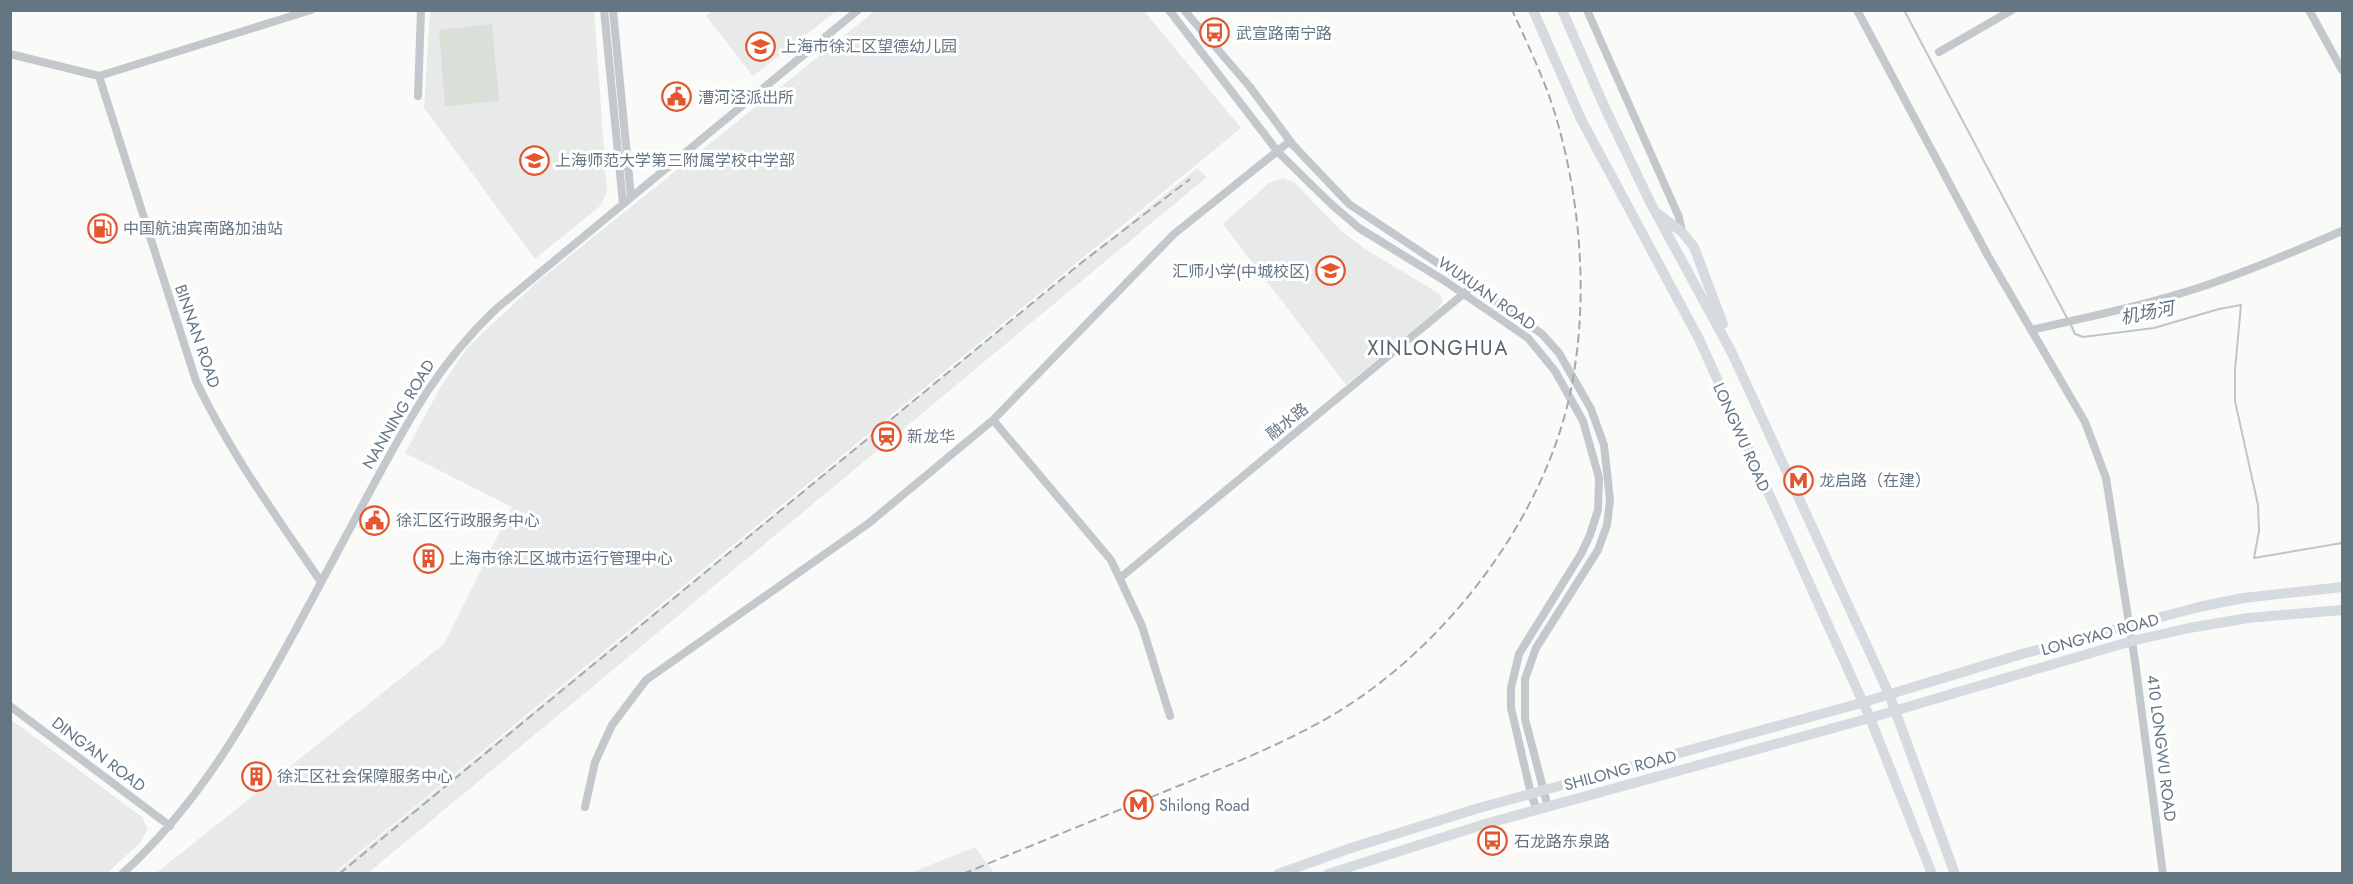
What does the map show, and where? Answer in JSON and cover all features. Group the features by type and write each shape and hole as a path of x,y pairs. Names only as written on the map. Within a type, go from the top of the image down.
{"main road":[{"name":"LONGWU ROAD","path":"1533,10 1581,119 1699,339 1870,718 1932,873"},
{"name":"LONGWU ROAD","path":"1562,10 1605,108 1655,212 1732,353 1889,694 1955,873"},
{"path":"1655,212 1682,231 1694,247 1732,353"},
{"name":"LONGYAO ROAD","path":"1862,703 2022,654 2243,598 2343,587"},
{"name":"LONGYAO ROAD","path":"1870,718 2132,641 2189,627 2343,609"},
{"name":"SHILONG ROAD","path":"1278,873 1415,827 1862,703"},
{"name":"SHILONG ROAD","path":"1328,873 1542,808 1870,718"}],"street":[{"path":"10,54 99,76 311,10"},
{"path":"418,96 421,10"},
{"path":"604,10 623,204"},
{"path":"613,10 631,197"},
{"name":"NANNING ROAD","path":"122,873 170,826 210,774 247,720 416,408 451,356 496,309 858,10"},
{"name":"WUXUAN ROAD","path":"1169,10 1278,152 1359,228 1465,294 1528,338 1555,371 1583,421 1599,478 1598,510 1581,554 1519,654 1511,688 1511,708 1530,794 1542,808"},
{"path":"1184,10 1250,87 1290,141 1349,204 1535,329 1559,353 1591,409 1604,445 1610,500 1607,525 1598,550 1536,648 1526,679 1526,719 1543,791 1542,808"},
{"path":"1587,10 1679,217 1682,231"},
{"name":"410 LONGWU ROAD","path":"1857,10 1988,256 2085,422 2106,478 2130,626 2163,873"},
{"path":"1939,52 2012,10"},
{"path":"2309,10 2343,70"},
{"name":"BINNAN ROAD","path":"99,76 196,381 213,418 234,452 321,582"},
{"path":"585,807 595,762 612,725 646,680 869,523 993,420 1174,234 1290,141"},
{"path":"2031,330 2199,288 2263,265 2343,231"},
{"name":"融水路","path":"1120,578 1473,286"},
{"path":"993,420 1111,560 1142,626 1170,716"},
{"name":"DING'AN ROAD","path":"10,706 170,826"}],"shaded area":[{"name":"上海市徐汇区望德幼儿园","path":"712,10 836,11 753,76 706,16"},
{"name":"上海师范大学第三附属学校中学部","path":"430,11 594,11 607,192 600,206 535,259 424,108"},
{"path":"875,11 1144,11 1241,128 334,873 156,873 444,644 512,507 405,453 440,388 467,348 536,283"},
{"path":"492,24 499,101 445,106 439,30"},
{"name":"新龙华","path":"1197,168 1207,177 368,873 336,873"},
{"name":"汇师小学(中城校区)","path":"1283,178 1295,183 1340,230 1365,249 1440,294 1443,301 1436,311 1346,385 1223,224 1269,183"},
{"path":"10,719 142,817 148,829 141,842 107,873 11,873"},
{"path":"975,847 994,873 910,873"}],"waterway":[{"name":"机场河","path":"1904,10 2067,318"},
{"name":"机场河","path":"2070,323 2075,334 2083,337 2154,328 2241,305 2235,370 2235,401 2258,505 2259,531 2254,558 2342,543"}],"railway":[{"path":"963,874 1276,745 1336,713 1375,687 1412,656 1447,621 1479,583 1507,542 1531,500 1551,456 1566,411 1574,375 1581,301 1577,226 1565,152 1547,90 1512,10"},
{"path":"339,874 1081,263 1190,179"}],"place":[{"name":"武宣路南宁路","path":"1215,33"},
{"name":"上海市徐汇区望德幼儿园","path":"760,46"},
{"name":"漕河泾派出所","path":"677,97"},
{"name":"上海师范大学第三附属学校中学部","path":"534,160"},
{"name":"中国航油宾南路加油站","path":"102,228"},
{"name":"汇师小学(中城校区)","path":"1331,271"},
{"name":"新龙华","path":"886,436"},
{"name":"龙启路（在建）","path":"1798,480"},
{"name":"徐汇区行政服务中心","path":"375,520"},
{"name":"上海市徐汇区城市运行管理中心","path":"428,558"},
{"name":"徐汇区社会保障服务中心","path":"256,776"},
{"name":"Shilong Road","path":"1138,805"},
{"name":"石龙路东泉路","path":"1493,841"}],"district":[{"name":"XINLONGHUA","path":"1438,348"}]}
